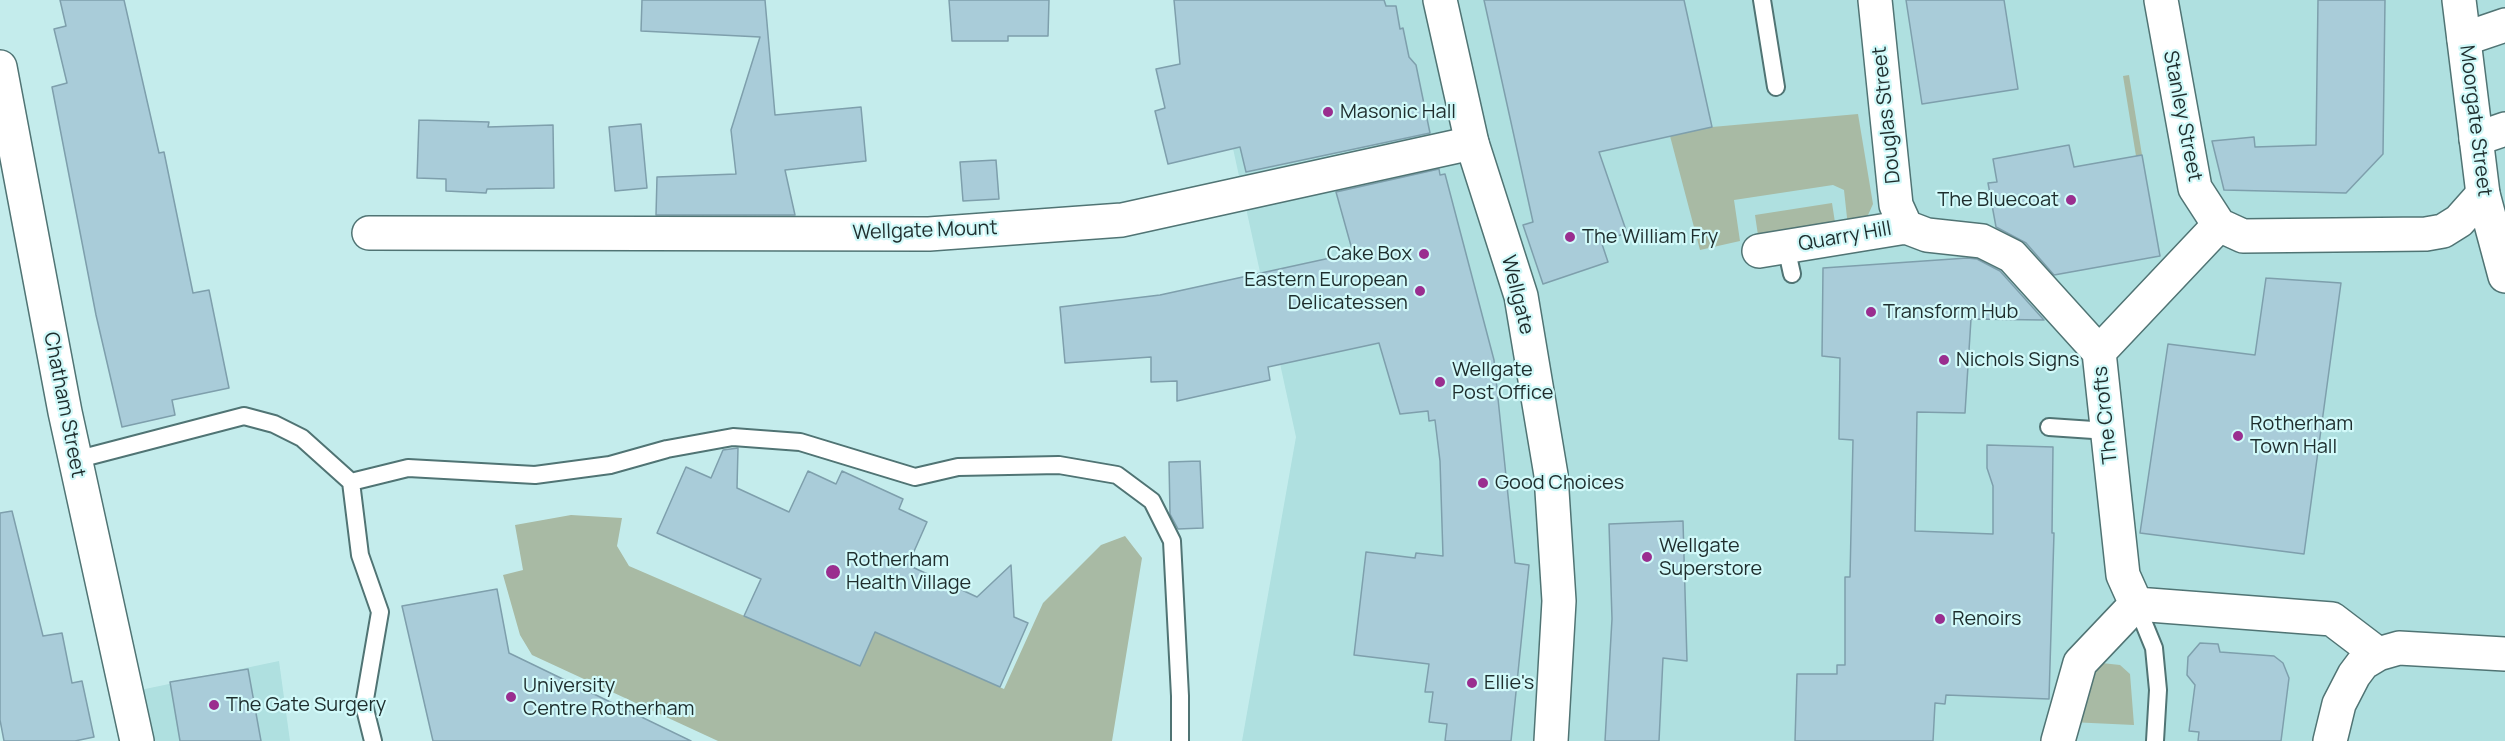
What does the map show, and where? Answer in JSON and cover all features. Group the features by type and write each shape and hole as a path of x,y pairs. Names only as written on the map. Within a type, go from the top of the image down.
{"street":[{"name":"Wellgate","path":"1440,0 1472,143 1521,296 1551,475 1559,601 1551,741"},
{"name":"Douglas Street","path":"1875,0 1896,205 1906,227"},
{"name":"Stanley Street","path":"2161,0 2195,188 2204,206 2219,225"},
{"name":"Moorgate Street","path":"2459,0 2464,39 2490,134 2483,194 2505,276"},
{"path":"2464,39 2505,25"},
{"name":"Chatham Street","path":"0,67 75,460 137,741"},
{"name":"Wellgate Mount","path":"369,233 929,234 1122,220 1472,143"},
{"path":"2219,225 2243,236 2426,234 2443,231 2459,221 2483,194"},
{"name":"The Crofts","path":"2136,604 2123,576 2099,352 2219,225"},
{"name":"Quarry Hill","path":"1779,257 1906,227 1928,235 1982,241 2012,256 2099,352"},
{"path":"2058,741 2080,663 2136,604 2332,619 2378,654"},
{"path":"2330,741 2339,704 2354,675 2363,663 2378,654 2399,648 2505,654"}],"lane":[{"path":"1762,0 1776,87"},
{"path":"75,460 244,417 274,424 302,438 351,482 360,555 380,612 364,705 373,741"},
{"path":"2049,427 2108,431"},
{"path":"351,482 408,468 535,475 610,465 667,449 733,437 800,442 915,477 958,466 1059,465 1117,475 1152,501 1172,541 1180,741"},
{"path":"2136,604 2154,648 2158,690 2155,741"}],"shaded area":[{"path":"1204,0 2505,0 2505,741 1242,741 1296,437 1206,25"},
{"path":"279,661 290,741 137,741 126,693"}],"green space":[{"path":"2129,75 2142,155 2136,156 2123,76"},
{"path":"1858,114 1873,204 1864,224 1848,227 1844,190 1833,185 1734,200 1740,241 1700,250 1670,136 1712,127"},
{"path":"1832,203 1836,229 1759,242 1755,215"},
{"path":"571,515 622,518 617,546 629,566 860,666 875,632 1004,689 1043,603 1101,545 1125,536 1142,558 1112,741 718,741 532,655 520,635 503,575 523,570 515,525"},
{"path":"2102,663 2120,665 2130,674 2134,725 2070,722 2094,665"}],"building":[{"path":"60,0 124,0 159,153 164,152 193,293 209,290 229,388 172,400 175,415 122,427 96,315 52,87 67,83 54,29 66,26"},
{"path":"642,0 765,0 775,115 861,107 866,161 785,170 795,215 656,215 657,177 736,174 731,130 760,37 641,31"},
{"path":"949,0 1049,0 1048,36 1008,36 1008,41 952,41"},
{"path":"1174,0 1384,0 1386,6 1396,6 1400,29 1403,28 1409,57 1416,65 1430,133 1246,172 1240,147 1168,164 1155,111 1165,108 1156,69 1180,64"},
{"path":"1484,0 1684,0 1712,127 1599,152 1627,233 1601,241 1608,262 1543,284 1523,225 1533,222"},
{"path":"1906,0 2004,0 2018,89 1922,104"},
{"path":"2318,0 2385,0 2383,154 2346,193 2224,190 2212,141 2254,137 2255,147 2316,145"},
{"path":"419,120 489,122 488,127 553,125 554,188 487,189 486,193 446,191 446,179 417,178"},
{"path":"641,124 647,188 615,191 609,127"},
{"name":"The Bluecoat","path":"2069,145 2074,167 2142,155 2160,256 2054,275 2026,243 1996,227 1988,183 1997,182 1993,159"},
{"path":"996,160 999,199 963,201 960,162"},
{"path":"1439,169 1440,175 1445,174 1494,360 1515,563 1529,565 1511,741 1445,741 1447,724 1429,722 1433,692 1425,692 1429,664 1354,655 1366,552 1415,558 1416,553 1443,556 1440,461 1435,420 1429,421 1428,411 1400,414 1379,343 1268,367 1270,380 1177,401 1177,381 1151,382 1151,357 1065,363 1060,307 1160,295 1353,253 1336,192"},
{"path":"1977,259 2000,271 2044,320 1971,319 1965,413 1917,412 1915,531 1993,534 1993,486 1987,468 1987,445 2053,447 2052,533 2054,533 2049,699 1946,695 1945,704 1935,703 1933,741 1795,741 1797,674 1837,674 1837,665 1845,665 1845,577 1850,577 1853,440 1839,439 1840,358 1822,356 1823,268"},
{"name":"Rotherham Town Hall","path":"2266,278 2341,283 2304,554 2140,533 2168,344 2255,355"},
{"name":"Rotherham Health Village","path":"738,448 737,488 789,512 808,471 836,484 842,471 903,499 899,509 927,522 908,565 977,597 1011,565 1014,617 1028,623 1000,687 875,632 860,666 744,616 761,579 657,533 686,467 711,478 723,450"},
{"path":"1200,461 1203,528 1178,529 1170,514 1169,462"},
{"path":"12,511 43,636 62,633 72,683 82,681 94,737 75,741 4,741 0,720 0,513"},
{"path":"1683,521 1687,661 1663,658 1659,741 1605,741 1612,619 1609,524"},
{"name":"University Centre Rotherham","path":"497,589 509,653 691,741 433,741 402,606"},
{"path":"2200,643 2218,644 2220,652 2274,656 2283,663 2289,678 2281,741 2198,741 2199,732 2189,731 2195,685 2187,675 2188,657"},
{"name":"The Gate Surgery","path":"248,669 261,741 180,741 170,682"}],"place":[{"name":"Masonic Hall","path":"1328,112"},
{"name":"The Bluecoat","path":"2071,200"},
{"name":"The William Fry","path":"1570,237"},
{"name":"Cake Box","path":"1424,254"},
{"name":"Eastern European Delicatessen","path":"1420,291"},
{"name":"Transform Hub","path":"1871,312"},
{"name":"Nichols Signs","path":"1944,360"},
{"name":"Wellgate Post Office","path":"1440,382"},
{"name":"Rotherham Town Hall","path":"2238,436"},
{"name":"Good Choices","path":"1483,483"},
{"name":"Wellgate Superstore","path":"1647,557"},
{"name":"Rotherham Health Village","path":"833,572"},
{"name":"Renoirs","path":"1940,619"},
{"name":"Ellie's","path":"1472,683"},
{"name":"University Centre Rotherham","path":"511,697"},
{"name":"The Gate Surgery","path":"214,705"}]}
